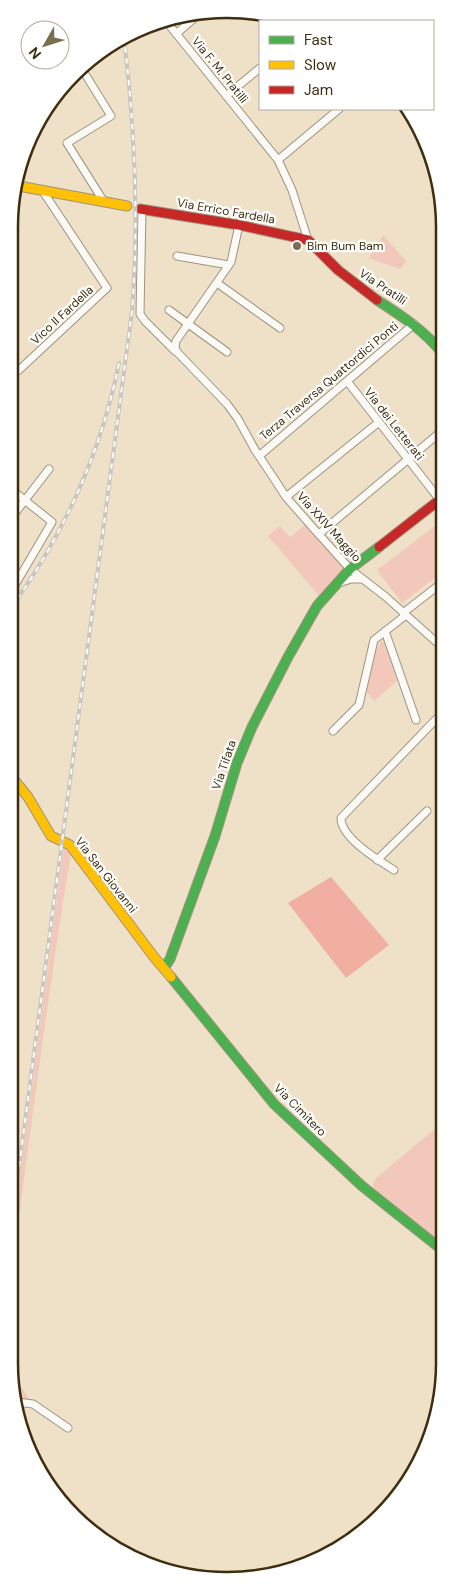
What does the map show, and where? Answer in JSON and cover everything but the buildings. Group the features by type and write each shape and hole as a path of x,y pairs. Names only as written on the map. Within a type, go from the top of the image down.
{"street":[{"path":"176,34 191,21"},
{"name":"Via F. M. Pratilli","path":"170,26 278,160 292,190 308,240"},
{"path":"226,96 259,69"},
{"path":"85,73 111,116 67,143 104,202"},
{"path":"278,160 338,110"},
{"path":"22,187 127,206"},
{"name":"Vico II Fardella","path":"18,369 19,370 107,288 42,190"},
{"path":"141,209 140,314 178,353"},
{"name":"Via Errico Fardella","path":"141,209 239,224 308,240"},
{"path":"178,353 175,348 176,341 231,262 239,224"},
{"name":"Via Pratilli","path":"308,240 338,270 362,290 414,324 436,345"},
{"path":"177,256 229,265"},
{"path":"214,262 218,281 280,328"},
{"path":"169,310 227,352"},
{"name":"Terza Traversa Quattordici Ponti","path":"257,453 347,381 414,324"},
{"name":"Via XXIV Maggio","path":"178,353 227,404 286,496 319,534 350,568 436,643"},
{"name":"Via dei Letterati","path":"347,381 436,493"},
{"path":"286,496 379,422"},
{"path":"319,534 436,436"},
{"path":"18,509 49,469"},
{"path":"18,495 52,522 18,580"},
{"name":"Via Tifata","path":"164,968 174,951 216,836 237,763 252,727 288,656 317,606 350,568 436,504"},
{"path":"336,584 351,579 364,579"},
{"path":"333,731 359,704 374,640 436,588"},
{"path":"386,631 416,720"},
{"path":"394,870 360,847 349,835 341,818 436,719"},
{"name":"Via San Giovanni","path":"18,785 51,836 70,846 142,942 164,968"},
{"path":"377,860 427,811"},
{"name":"Via Cimitero","path":"164,968 274,1104 362,1186 436,1245"},
{"path":"22,1403 33,1404 68,1428"}],"shaded area":[{"path":"383,235 406,261 400,269 369,258"},
{"path":"306,524 345,569 320,597 268,536 280,526 290,537"},
{"path":"436,525 436,577 402,603 377,570"},
{"path":"382,640 386,643 397,681 374,701 366,691 377,648"},
{"path":"64,846 71,855 44,1031 18,1223 18,1193"},
{"path":"331,877 389,945 346,978 288,903"},
{"path":"436,1128 436,1241 376,1192 373,1185 376,1178"},
{"path":"19,1385 24,1391 29,1402 21,1401"}],"railway":[{"path":"18,1175 132,311 135,175 125,44"},
{"path":"18,598 48,551 78,492 102,429 119,363"}],"traffic: fast":[{"path":"377,300 421,331 436,346"},
{"path":"164,968 170,959 215,836 237,763 252,727 317,606 350,569 379,547"},
{"path":"171,977 274,1104 362,1186 436,1245"}],"traffic: slow":[{"path":"22,187 127,206"},
{"path":"18,785 28,797 51,836 70,845 171,977"}],"traffic: jam":[{"path":"140,209 239,225 308,240 338,270 377,300"},
{"path":"379,547 436,502"}],"place":[{"name":"Bim Bum Bam","path":"297,246"}]}
